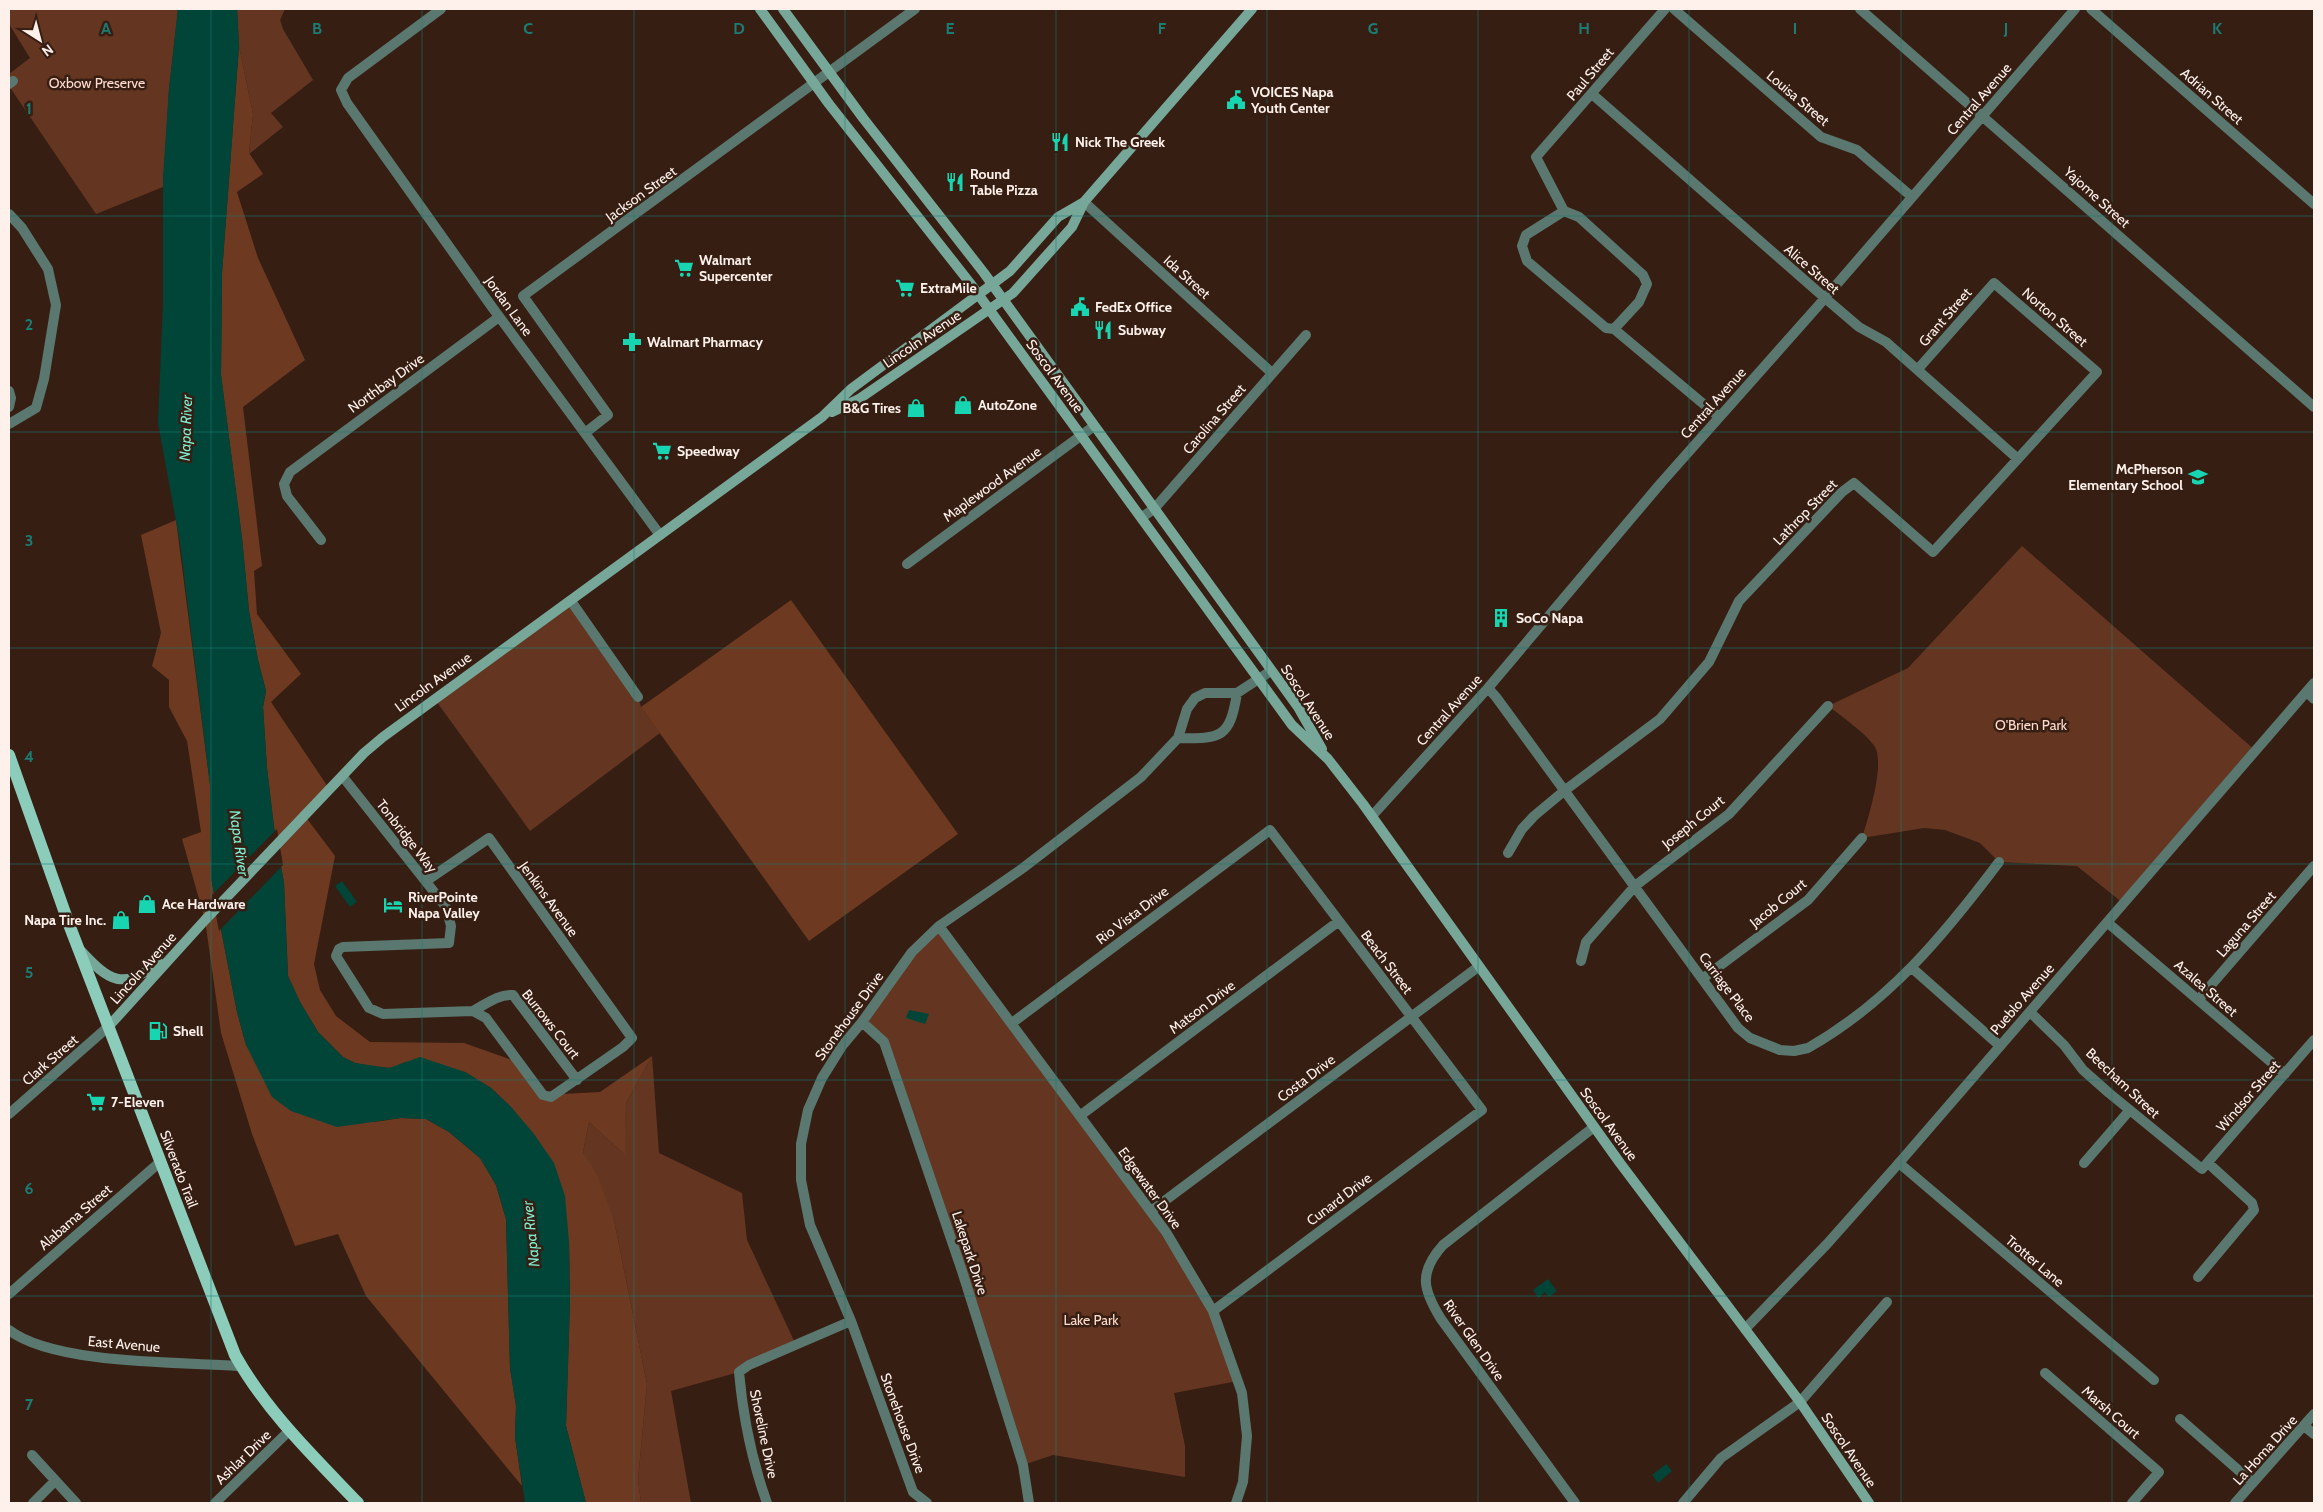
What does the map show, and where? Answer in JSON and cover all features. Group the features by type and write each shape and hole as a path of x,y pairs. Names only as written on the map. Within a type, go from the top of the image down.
{"main road":[{"name":"Soscol Avenue","path":"760,9 814,84 978,295 1142,517 1292,725 1328,759"},
{"name":"Soscol Avenue","path":"783,9 992,284 1304,716 1328,759 1372,816 1594,1127 1800,1402 1869,1503"},
{"name":"Lincoln Avenue","path":"822,417 859,398 1013,293 1072,227 1084,202 1252,9"},
{"name":"Lincoln Avenue","path":"109,1026 176,951 364,753 402,721 571,601 822,417 851,389 992,284 1020,260 1058,218 1084,202"},
{"name":"Silverado Trail","path":"9,756 79,949 160,1162 242,1366 264,1402 358,1503"},
{"path":"79,949 99,971 113,979 121,980 137,976 152,969 176,951"}],"street":[{"name":"Jordan Lane","path":"441,9 348,78 341,90 346,103 499,317 660,535"},
{"name":"Jackson Street","path":"585,433 608,415 523,296 916,9"},
{"name":"Paul Street","path":"1564,210 1536,157 1665,9"},
{"name":"Louisa Street","path":"1674,9 1821,137 1857,150 1912,197"},
{"name":"Yajome Street","path":"1860,9 1984,115 2314,407"},
{"name":"Central Avenue","path":"1372,816 1488,688 1719,417 2075,9"},
{"name":"Adrian Street","path":"2091,9 2314,204"},
{"name":"Alice Street","path":"1592,94 1824,298 1859,327 1886,342 2018,459"},
{"name":"Ida Street","path":"1084,202 1272,373"},
{"path":"1614,329 1639,302 1647,284 1643,275 1579,217 1564,210 1526,235 1522,246 1527,261 1606,328 1614,329 1719,417"},
{"path":"9,214 22,228 48,269 56,305 44,379 36,408 9,424"},
{"name":"Grant Street","path":"1918,369 1994,283"},
{"name":"Norton Street","path":"1994,283 2097,372"},
{"name":"Northbay Drive","path":"321,540 288,496 284,484 290,472 499,317"},
{"name":"Carolina Street","path":"1142,517 1154,509 1306,335"},
{"name":"Lathrop Street","path":"1564,790 1660,719 1709,662 1739,600 1842,492 1854,483 1933,552 2097,372"},
{"path":"9,391 11,398 9,407"},
{"name":"Maplewood Avenue","path":"907,564 1094,426"},
{"path":"571,601 638,697"},
{"path":"1178,738 1206,739 1219,736 1228,727 1234,716 1237,693 1271,671"},
{"name":"Pueblo Avenue","path":"1745,1329 1828,1244 2310,695 2314,683"},
{"name":"Carriage Place","path":"1488,688 1636,886 1738,1028 1750,1038 1772,1047 1794,1052 1808,1048 1892,988 1952,924 1999,862"},
{"name":"Stonehouse Drive","path":"927,1503 913,1492 851,1321 810,1225 801,1180 801,1144 808,1110 822,1078 842,1046 862,1022 912,952 939,926 1023,868 1141,777 1178,738 1187,709 1195,698 1206,693 1237,693"},
{"name":"Joseph Court","path":"1581,961 1586,942 1636,886 1729,814 1828,706"},
{"name":"Tonbridge Way","path":"343,776 446,907 450,915 448,943"},
{"path":"1508,853 1522,829 1564,790"},
{"name":"Beach Street","path":"1270,830 1482,1110"},
{"name":"Rio Vista Drive","path":"1012,1023 1270,830"},
{"name":"Jenkins Avenue","path":"426,881 489,838 632,1038"},
{"name":"Jacob Court","path":"1702,979 1808,900 1862,838"},
{"name":"Laguna Street","path":"2198,999 2314,866"},
{"name":"Matson Drive","path":"1081,1115 1339,921"},
{"name":"Azalea Street","path":"2108,923 2285,1074"},
{"name":"Edgewater Drive","path":"939,926 1166,1232 1213,1311 1242,1393 1247,1436 1243,1482 1236,1503"},
{"name":"Burrows Court","path":"448,943 343,947 336,952 369,1008 383,1014 473,1011 496,998 506,994 513,995 577,1080"},
{"name":"Costa Drive","path":"1151,1211 1478,967"},
{"path":"1912,968 2000,1046"},
{"name":"Burrows Court","path":"473,1011 486,1018 543,1095 551,1097 557,1095 623,1047 632,1038"},
{"name":"Beecham Street","path":"2030,1012 2064,1045 2083,1070 2129,1111 2252,1203 2254,1210 2198,1277"},
{"name":"Lakepark Drive","path":"862,1022 884,1042 962,1271 1020,1456 1028,1503"},
{"name":"Clark Street","path":"9,1114 109,1026"},
{"name":"Windsor Street","path":"2205,1166 2314,1040"},
{"name":"Cunard Drive","path":"1213,1311 1482,1110"},
{"path":"2084,1163 2129,1111"},
{"name":"River Glen Drive","path":"1571,1502 1441,1319 1428,1298 1424,1277 1431,1258 1443,1245 1594,1127"},
{"name":"Alabama Street","path":"9,1294 160,1162"},
{"name":"Trotter Lane","path":"1899,1163 2154,1380"},
{"path":"1683,1503 1721,1458 1800,1402 1887,1302"},
{"name":"Shoreline Drive","path":"767,1503 755,1469 742,1404 739,1372 749,1365 851,1321"},
{"name":"East Avenue","path":"9,1330 33,1343 67,1353 114,1358 242,1366"},
{"name":"Marsh Court","path":"2045,1373 2159,1472 2132,1503"},
{"name":"La Homa Drive","path":"2235,1503 2314,1414"},
{"path":"2180,1419 2253,1483"},
{"path":"2304,1426 2314,1434"},
{"name":"Ashlar Drive","path":"215,1503 289,1431"},
{"path":"32,1455 76,1503"},
{"path":"33,1503 55,1481"}],"green space":[{"name":"Oxbow Preserve","path":"9,9 178,9 169,89 163,187 96,214 9,86 9,74 30,58 9,24"},
{"path":"237,9 285,9 280,20 283,29 313,80 271,113 283,127 249,154 253,114 239,46"},
{"name":"O'Brien Park","path":"2022,546 2256,751 2124,904 2077,866 1999,862 1980,843 1945,830 1924,828 1862,838 1875,792 1878,755 1875,747 1866,737 1828,706 1908,668"},
{"path":"571,601 638,697 641,707 660,733 530,831 434,698"},
{"name":"Lake Park","path":"939,926 1081,1115 1213,1311 1238,1381 1174,1393 1185,1446 1185,1477 1053,1455 1023,1465 884,1042 862,1022 912,952"},
{"path":"652,1056 659,1153 742,1193 747,1240 796,1345 739,1372 671,1391 691,1503 641,1503 638,1480 647,1384 614,1220 583,1152 589,1122 624,1154 626,1103"}],"shaded area":[{"path":"239,46 253,114 249,153 263,174 237,192 258,258 305,360 243,407 262,566 254,571 257,614 301,674 271,702 330,790 305,816 335,856 314,964 320,990 336,1016 370,1042 464,1043 518,1062 543,1095 600,1092 652,1056 626,1103 625,1155 589,1122 583,1152 597,1175 614,1220 647,1384 638,1480 641,1503 586,1503 566,1426 570,1302 569,1242 512,1108 491,1088 465,1072 405,1062 393,1068 375,1067 355,1063 343,1057 318,1032 300,1002 288,976 284,883 274,827 267,768 263,707 266,691 249,611 242,538 221,375 222,273"},
{"path":"176,520 210,785 211,878 237,1012 246,1045 374,1122 401,1118 426,1119 449,1132 480,1158 496,1185 506,1219 510,1368 516,1406 515,1437 522,1486 366,1296 338,1234 295,1246 252,1134 221,1033 205,920 182,839 201,832 187,741 169,707 169,680 152,666 161,633 141,535"},
{"path":"791,600 958,834 809,941 641,707"}],"water":[{"name":"Napa River","path":"178,9 237,9 239,46 222,273 221,375 242,538 249,611 266,691 263,707 267,768 274,827 284,883 288,976 300,1002 318,1032 343,1057 355,1063 389,1068 420,1057 465,1072 491,1088 512,1108 534,1134 554,1163 565,1196 569,1242 570,1302 566,1426 586,1503 525,1503 515,1437 516,1406 510,1368 506,1219 496,1185 480,1158 449,1132 426,1119 401,1118 337,1127 291,1111 272,1097 246,1045 237,1012 211,878 210,785 180,543 158,423 163,301 163,176 169,89"},
{"path":"342,881 357,902 350,907 335,886"},
{"path":"909,1010 929,1014 925,1024 906,1018"},
{"path":"1548,1279 1557,1291 1549,1297 1545,1292 1539,1298 1533,1290"},
{"path":"1666,1464 1672,1471 1658,1483 1652,1475"}],"pier":[{"path":"277,829 283,865 219,931 212,895"}],"place":[{"name":"VOICES Napa Youth Center","path":"1236,100"},
{"name":"Nick The Greek","path":"1060,142"},
{"name":"Round Table Pizza","path":"955,182"},
{"name":"Walmart Supercenter","path":"684,268"},
{"name":"ExtraMile","path":"905,288"},
{"name":"FedEx Office","path":"1080,307"},
{"name":"Subway","path":"1103,330"},
{"name":"Walmart Pharmacy","path":"632,342"},
{"name":"AutoZone","path":"963,405"},
{"name":"B&G Tires","path":"916,408"},
{"name":"Speedway","path":"662,451"},
{"name":"McPherson Elementary School","path":"2198,477"},
{"name":"SoCo Napa","path":"1501,618"},
{"name":"Ace Hardware","path":"147,904"},
{"name":"RiverPointe Napa Valley","path":"393,905"},
{"name":"Napa Tire Inc.","path":"121,920"},
{"name":"Shell","path":"158,1031"},
{"name":"7-Eleven","path":"96,1102"}]}
